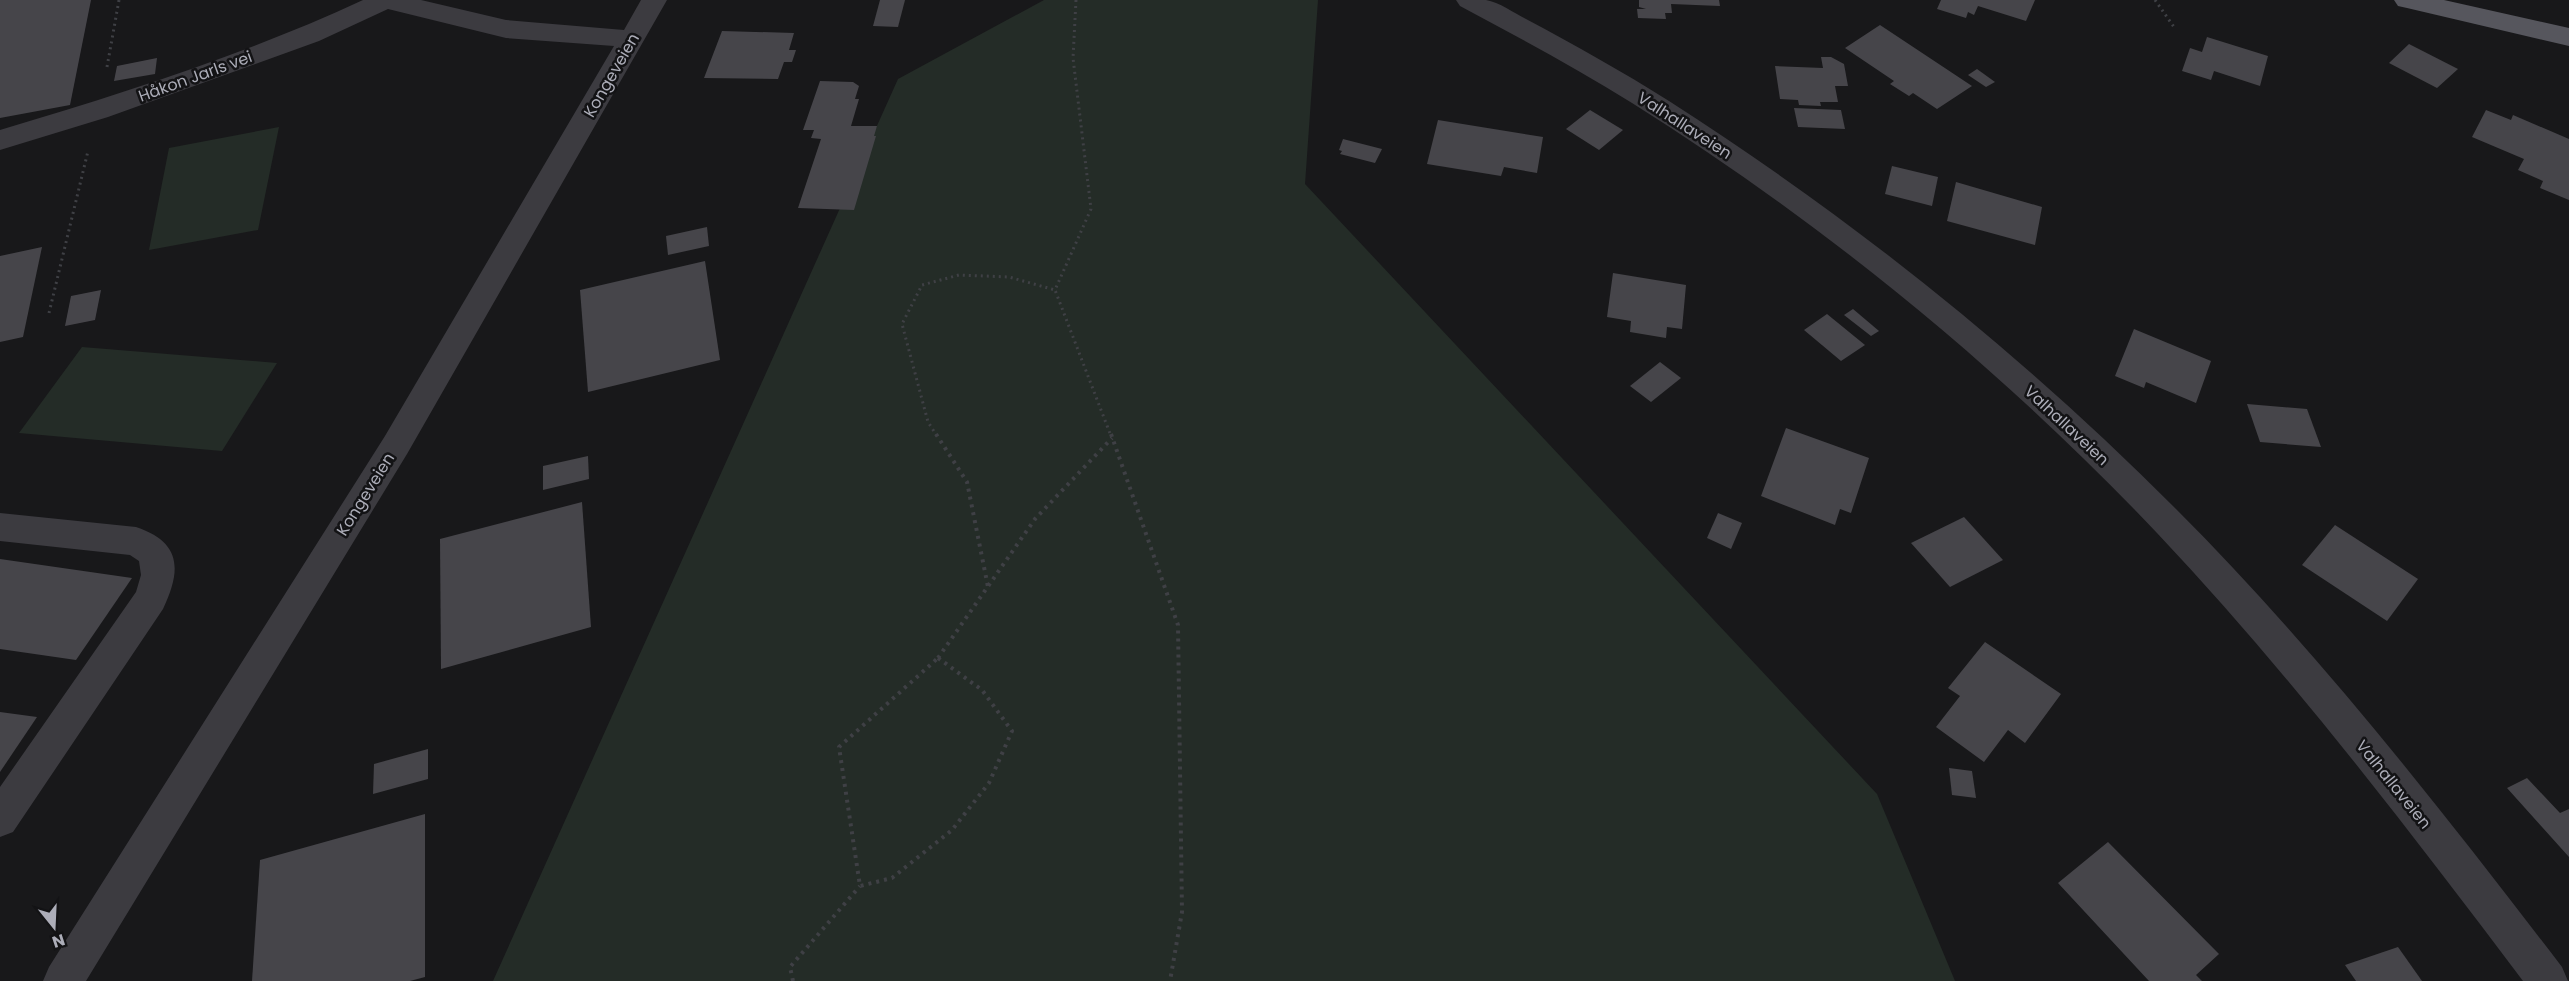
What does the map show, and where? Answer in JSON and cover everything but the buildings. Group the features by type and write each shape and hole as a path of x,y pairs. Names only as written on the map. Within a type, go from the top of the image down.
{"main road":[{"path":"2407,0 2569,37"}],"street":[{"name":"Håkon Jarls vei","path":"0,140 98,110 310,35 386,0 506,29 632,39"},
{"name":"Kongeveien","path":"63,981 396,445 654,0"},
{"name":"Valhallaveien","path":"1469,0 1613,79 1682,121 1908,286 1999,362 2156,511 2275,641 2399,790 2548,981"},
{"path":"0,527 136,541 155,553 158,575 151,598 0,819"}],"path":[{"path":"49,313 98,110 119,0"},
{"path":"1076,0 1073,57 1091,209 1055,290 1112,437 1178,625 1182,912 1170,981"},
{"path":"2155,0 2174,27"},
{"path":"988,587 967,482 928,422 902,324 922,285 959,275 1009,277 1055,290"},
{"path":"860,886 839,747 938,658 1035,519 1112,437"},
{"path":"793,981 790,967 860,886 892,878 952,830 988,783 1012,731 982,690 938,658"}],"shaded area":[{"path":"1044,0 1318,0 1305,184 1877,794 1955,981 493,981 898,79"},
{"path":"279,127 258,230 149,250 169,148"},
{"path":"82,347 277,363 222,451 19,433"}]}
